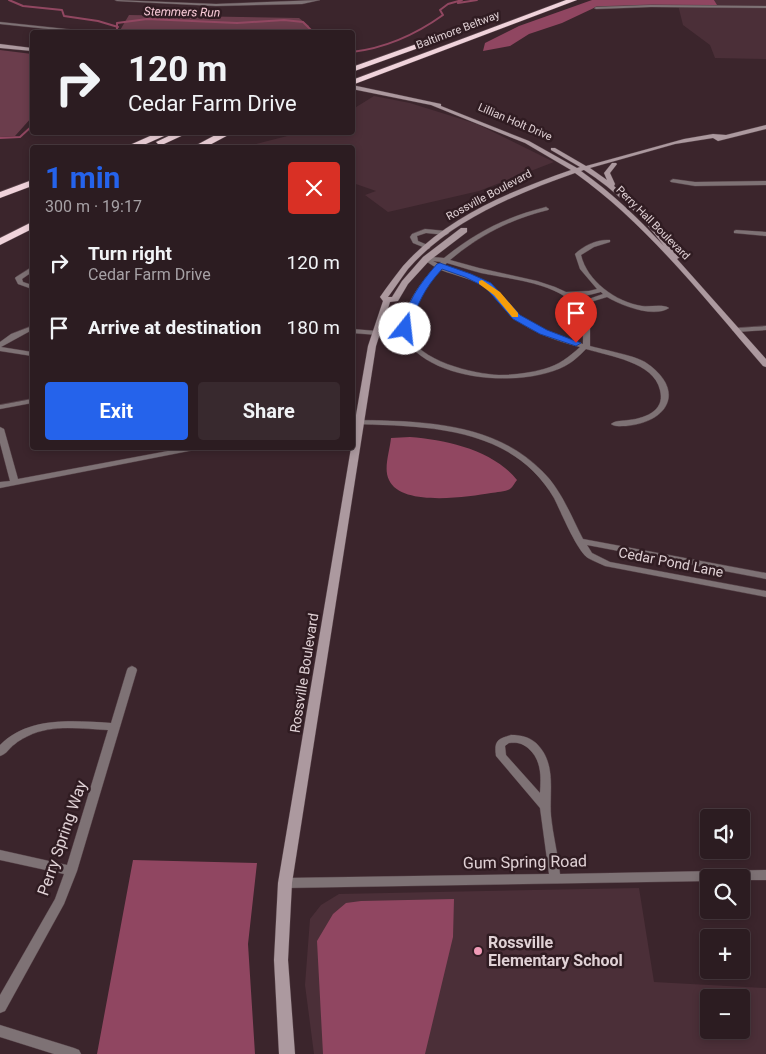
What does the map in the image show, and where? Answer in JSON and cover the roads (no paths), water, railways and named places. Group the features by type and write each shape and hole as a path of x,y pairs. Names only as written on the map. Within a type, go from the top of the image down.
{"highway":[{"name":"Baltimore Beltway","path":"355,84 573,0"},
{"name":"Baltimore Beltway","path":"355,69 474,26"},
{"path":"135,145 161,135"},
{"path":"154,145 178,135"},
{"path":"202,145 223,135"},
{"path":"0,195 30,184"},
{"path":"0,203 30,191"},
{"path":"0,236 30,221"},
{"path":"0,242 30,227"}],"main road":[{"path":"0,46 30,50"},
{"name":"Lillian Holt Drive","path":"355,86 459,110 508,128 554,149 584,170"},
{"name":"Lillian Holt Drive","path":"434,105 437,108 501,131 584,170"},
{"name":"Rossville Boulevard","path":"387,301 395,299 405,282 426,259 453,237 497,210 584,170 766,127"},
{"path":"501,131 508,128"},
{"name":"Rossville Boulevard","path":"356,422 376,330 387,301 384,297 407,266 428,246 446,233 513,195 584,170 656,148 723,136"},
{"path":"614,164 606,173 614,187"},
{"name":"Perry Hall Boulevard","path":"584,170 614,187 656,228 689,276"},
{"name":"Perry Hall Boulevard","path":"584,170 625,209 689,276 766,364"},
{"name":"Rossville Boulevard","path":"287,1054 281,960 285,883 352,450"}],"street":[{"path":"116,0 302,3 318,0"},
{"path":"596,8 651,6 766,7"},
{"path":"18,24 26,19"},
{"path":"0,22 68,30"},
{"path":"673,181 695,184 766,182"},
{"path":"546,209 528,211 506,220 476,238 440,266 425,283 412,304 405,332 412,345 428,358 448,367 498,377 532,374 564,364 586,346 588,324 580,307 567,294"},
{"path":"428,246 415,242 412,237 425,231 446,233"},
{"path":"736,232 766,234"},
{"path":"608,241 585,248 578,254 580,265 601,290 627,306 644,309 666,308"},
{"path":"426,259 437,258 476,270 532,281 567,294 589,293 601,290"},
{"path":"426,259 488,285 517,317 543,332 641,363 655,373 664,384 664,403 660,410 638,421 615,424"},
{"path":"30,269 18,278 20,284 30,286"},
{"path":"468,275 476,270"},
{"path":"580,307 585,302 607,295"},
{"path":"355,326 405,332"},
{"path":"736,330 766,328"},
{"path":"0,345 30,329"},
{"path":"355,331 376,330"},
{"path":"0,349 30,354"},
{"path":"0,407 30,401"},
{"name":"Cedar Pond Lane","path":"356,422 446,428 480,436 507,448 530,463 546,481 589,555 601,561 766,594"},
{"path":"0,428 15,482"},
{"path":"0,485 183,450"},
{"name":"Cedar Pond Lane","path":"580,541 766,576"},
{"path":"688,579 691,561"},
{"name":"Perry Spring Way","path":"0,1006 60,900 71,871 132,670"},
{"path":"0,752 13,739 25,732 41,727 71,725 115,727"},
{"path":"545,807 501,756 500,745 504,740 510,738 524,739 537,751 543,760 545,807 555,878"},
{"path":"0,855 71,871"},
{"name":"Gum Spring Road","path":"285,883 766,875"},
{"path":"0,1031 74,1054"}],"waterway":[{"path":"9,0 23,6 62,10 64,16 98,21 117,27"},
{"name":"Stemmers Run","path":"355,52 400,40 422,29 443,15 440,10 448,4 462,0"},
{"path":"458,3 477,0"},
{"name":"Stemmers Run","path":"117,27 117,23 147,19 237,23 284,20 303,22 311,30"},
{"name":"Stemmers Run","path":"0,138 20,137 30,128"}],"place":[{"name":"Rossville Elementary School","path":"478,951"}]}
